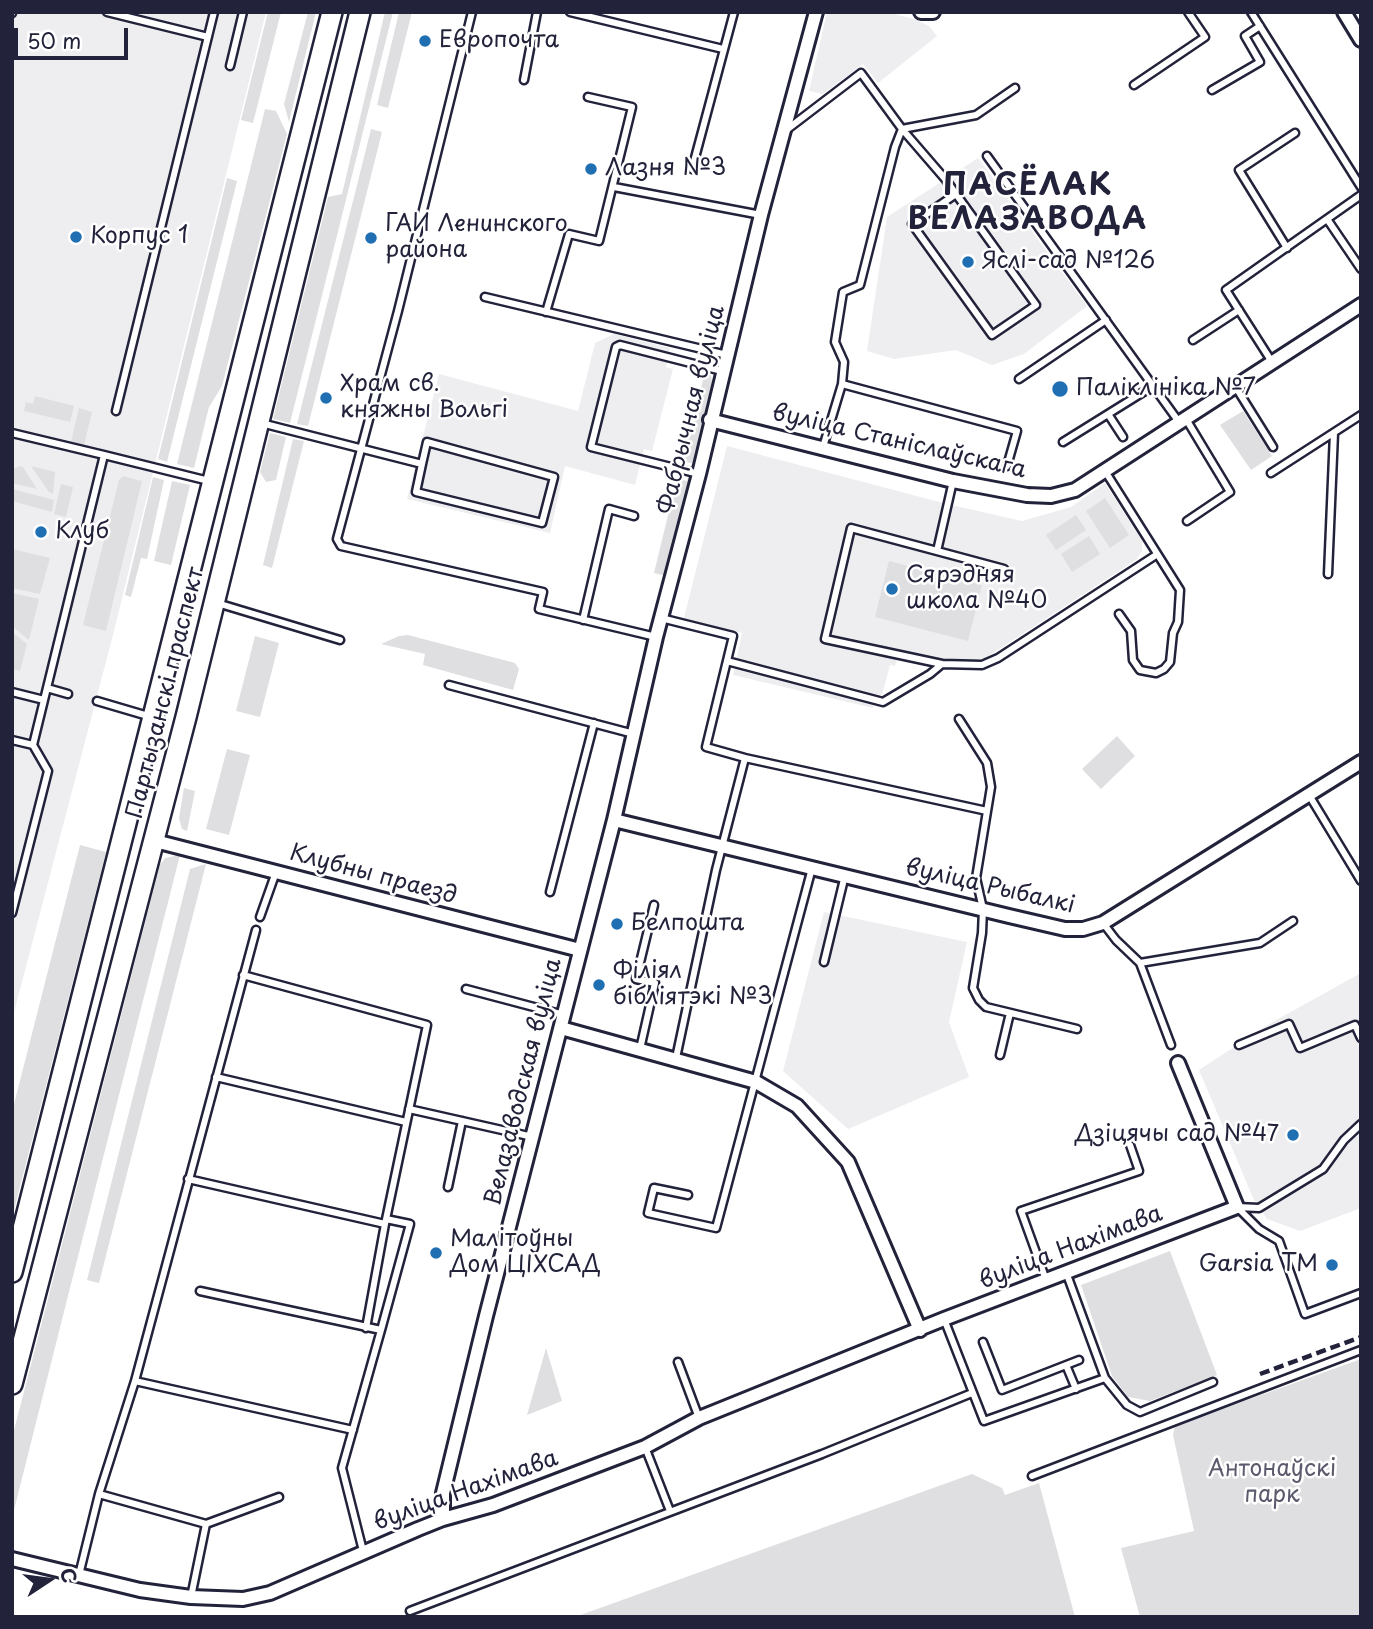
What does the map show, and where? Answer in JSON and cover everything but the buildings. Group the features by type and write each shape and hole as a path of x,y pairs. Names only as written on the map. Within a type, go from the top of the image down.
{"main road":[{"name":"Партызанскі праспект","path":"12,1272 332,12"},
{"name":"Партызанскі праспект","path":"12,1384 155,841 360,12"},
{"path":"249,340 259,356 276,349"},
{"path":"123,832 155,841"},
{"path":"75,1027 83,1022 95,1021 103,1038"}],"street":[{"name":"Фабрычная вуліца","path":"614,820 656,637 699,474 761,215 816,12"},
{"path":"921,12 933,12"},
{"path":"1348,14 1361,40"},
{"name":"вуліца Станіслаўскага","path":"710,420 953,481 1027,495 1051,496 1075,490 1361,305"},
{"name":"вуліца Рыбалкі","path":"614,820 1065,929 1083,929 1103,923 1361,762"},
{"name":"Велазаводская вуліца","path":"443,1519 443,1493 614,820"},
{"name":"Клубны праезд","path":"155,841 580,950"},
{"path":"563,1021 640,1049 757,1082 797,1106 848,1162 920,1330"},
{"path":"1178,1063 1237,1207"},
{"name":"вуліца Нахімава","path":"12,1559 139,1590 191,1597 243,1600 270,1593 443,1519 494,1505 645,1447 699,1418 944,1319 1237,1207"}],"lane":[{"path":"107,12 208,37"},
{"path":"116,411 214,12"},
{"path":"230,66 243,12"},
{"path":"472,12 398,311 337,539 341,546 543,592 539,609 656,637"},
{"path":"524,80 537,12"},
{"path":"570,12 723,49"},
{"path":"692,169 734,12"},
{"path":"1134,85 1205,37 1188,12"},
{"path":"1251,12 1361,187"},
{"path":"1212,90 1260,62 1245,36 1260,26"},
{"path":"783,132 861,73 902,129 956,194 1036,305 992,335 912,224 956,194"},
{"path":"902,129 976,115 1015,88"},
{"path":"546,312 569,234 599,241 632,107 588,97"},
{"path":"823,447 842,384 844,362 835,342 843,292 860,285 902,129"},
{"path":"1287,248 1239,170 1295,133"},
{"path":"987,156 1153,386 1182,421 1230,492 1187,521"},
{"path":"614,187 761,215"},
{"path":"1272,362 1226,290 1361,195"},
{"path":"1327,219 1361,269"},
{"path":"485,297 727,355"},
{"path":"1193,340 1239,310"},
{"path":"1019,379 1106,320"},
{"path":"699,474 592,447 594,435 616,347 620,345 723,372"},
{"path":"842,384 1017,431 1007,466"},
{"path":"1063,442 1153,386"},
{"path":"1235,386 1273,447"},
{"path":"1108,414 1122,437"},
{"path":"1271,473 1361,415"},
{"path":"257,422 422,464"},
{"path":"12,433 212,482"},
{"path":"1328,574 1334,433"},
{"path":"427,442 554,477 542,523 416,492 422,464 427,442"},
{"path":"12,913 48,771 33,745 104,455"},
{"path":"1105,471 1180,590 1178,622 1173,633 1170,662 1164,669 1157,673 1140,670 1133,660 1131,631 1119,614"},
{"path":"937,551 953,481"},
{"path":"583,620 609,509 634,516"},
{"path":"1004,569 851,528 825,639 942,664 982,665 998,658 1156,555"},
{"path":"215,603 340,640"},
{"path":"661,618 733,636 706,747 987,811"},
{"path":"727,661 883,702 942,664"},
{"path":"449,685 634,734"},
{"path":"47,688 68,694"},
{"path":"12,692 44,700"},
{"path":"96,701 152,718"},
{"path":"959,719 987,763 991,787 976,878 983,909 973,988 986,1007 1077,1029"},
{"path":"550,892 594,723"},
{"path":"12,740 33,745"},
{"path":"676,1058 716,870 745,758"},
{"path":"1308,794 1361,881"},
{"path":"688,1195 654,1188 648,1213 716,1228 812,868"},
{"path":"260,917 276,871"},
{"path":"824,962 845,876"},
{"path":"640,1049 655,983 636,979 654,905"},
{"path":"1140,963 1260,943 1293,921"},
{"path":"1103,923 1115,940 1140,963 1171,1045"},
{"path":"79,1576 99,1494 135,1381 256,930"},
{"path":"243,975 427,1025 385,1221 366,1328"},
{"path":"466,989 563,1021"},
{"path":"1000,1055 1010,1013"},
{"path":"1239,1045 1289,1024 1300,1048 1355,1025 1361,1038"},
{"path":"216,1076 406,1122"},
{"path":"410,1109 533,1137"},
{"path":"447,1186 462,1121"},
{"path":"1237,1207 1259,1208 1323,1169 1344,1140 1361,1124"},
{"path":"1046,1280 1021,1211 1139,1171 1130,1145"},
{"path":"188,1179 410,1224 342,1468 363,1551"},
{"path":"1237,1207 1259,1229 1279,1241 1305,1314 1361,1293"},
{"path":"1066,1272 1105,1378 1128,1405 1140,1412 1213,1382"},
{"path":"200,1291 381,1331"},
{"path":"944,1319 984,1421 1105,1378"},
{"path":"983,1342 1002,1390 1079,1360"},
{"path":"1032,1476 1361,1350"},
{"path":"678,1362 699,1418"},
{"path":"1066,1365 1076,1389"},
{"path":"135,1381 353,1430"},
{"path":"410,1611 821,1454 972,1393"},
{"path":"645,1447 670,1511"},
{"path":"99,1494 206,1524 279,1497"},
{"path":"191,1597 206,1524"}],"shaded area":[{"path":"12,12 266,12 113,635 12,1020"},
{"path":"827,12 887,12 929,26 937,36 878,83 863,64 823,94 809,91"},
{"name":"Яслі-сад №126","path":"978,158 1087,306 1024,354 992,365 956,350 894,359 867,351 887,217"},
{"path":"614,334 670,348 666,367 673,369 652,451 644,449 635,485 565,466 550,533 407,499 439,374 578,411 595,343"},
{"name":"Сярэдняя школа №40","path":"727,446 1022,521 1071,507 1105,483 1142,541 1142,551 1136,560 987,657 977,660 934,659 899,651 895,666 890,665 882,695 876,694 873,708 733,675 742,633 684,618"},
{"path":"824,912 967,942 949,1022 969,1077 848,1129 783,1071"},
{"name":"Дзіцячы сад №47","path":"1361,973 1361,1208 1300,1231 1267,1219 1254,1200 1199,1070 1269,1024"}],"green space":[{"path":"268,12 281,12 253,123 241,120"},
{"path":"308,12 316,12 289,122 284,104"},
{"path":"385,12 393,12 290,423 273,419 328,197 342,194"},
{"path":"399,12 412,12 388,108 377,105"},
{"path":"265,109 276,111 287,134 222,386 209,407 194,468 177,464"},
{"path":"371,129 382,132 308,426 297,424"},
{"path":"227,178 237,181 167,462 158,459"},
{"path":"705,372 711,375 712,382 666,576 654,573 677,478 687,481 692,463 682,462"},
{"path":"35,396 74,406 70,422 24,411 26,402 33,404"},
{"path":"79,408 92,412 84,445 71,442"},
{"path":"1243,411 1272,456 1251,470 1220,425"},
{"path":"270,433 286,437 276,480 266,482 260,472"},
{"path":"293,439 304,441 272,568 263,565"},
{"path":"31,466 55,472 53,494 49,492"},
{"path":"23,467 37,489 12,483 12,470"},
{"path":"123,476 142,481 106,631 83,625 119,480"},
{"path":"153,477 164,480 147,559 141,558 131,597 125,595"},
{"path":"172,481 190,485 171,565 154,561"},
{"path":"61,484 73,487 66,517 54,514"},
{"path":"12,489 54,500 52,512 12,501"},
{"path":"1105,498 1129,535 1110,548 1086,511"},
{"path":"1076,515 1086,530 1056,550 1046,535"},
{"path":"1089,536 1100,554 1072,572 1061,554"},
{"path":"12,549 50,558 40,594 12,588"},
{"path":"889,561 982,585 968,641 875,617"},
{"path":"12,593 39,599 29,640 12,626"},
{"path":"12,632 27,644 20,671 12,669"},
{"path":"408,635 515,663 519,669 513,690 423,665 425,654 381,644"},
{"path":"255,636 279,643 260,717 236,711"},
{"path":"1117,736 1135,756 1101,789 1082,769"},
{"path":"227,749 250,755 229,835 206,829"},
{"path":"184,788 195,791 187,831 182,829 179,818"},
{"path":"80,845 106,852 12,1218 12,1112"},
{"path":"180,855 12,1518 12,1438 160,865 165,858"},
{"path":"206,864 99,1283 87,1280 190,869"},
{"path":"1170,1251 1217,1375 1150,1401 1128,1397 1112,1376 1081,1285"},
{"path":"546,1348 562,1401 527,1415"},
{"name":"Антонаўскі парк","path":"1361,1359 1361,1617 1140,1617 1121,1548 1194,1531 1173,1435 1175,1426"},
{"path":"972,1474 1002,1488 1005,1495 1039,1483 1075,1617 575,1617"}],"railway":[{"path":"1260,1374 1361,1337"}],"place":[{"name":"Европочта","path":"425,41"},
{"name":"Лазня №3","path":"591,169"},
{"name":"Корпус 1","path":"76,237"},
{"name":"ГАИ Ленинского района","path":"371,238"},
{"name":"Яслі-сад №126","path":"968,262"},
{"name":"Паліклініка №7","path":"1060,389"},
{"name":"Храм св. княжны Вольгі","path":"326,398"},
{"name":"Клуб","path":"41,532"},
{"name":"Сярэдняя школа №40","path":"892,589"},
{"name":"Белпошта","path":"617,924"},
{"name":"Філіял бібліятэкі №3","path":"599,985"},
{"name":"Дзіцячы сад №47","path":"1293,1135"},
{"name":"Малітоўны Дом ЦІХСАД","path":"436,1253"},
{"name":"Garsia TM","path":"1332,1265"}],"district":[{"name":"ПАСЁЛАК ВЕЛАЗАВОДА","path":"1028,204"}]}
